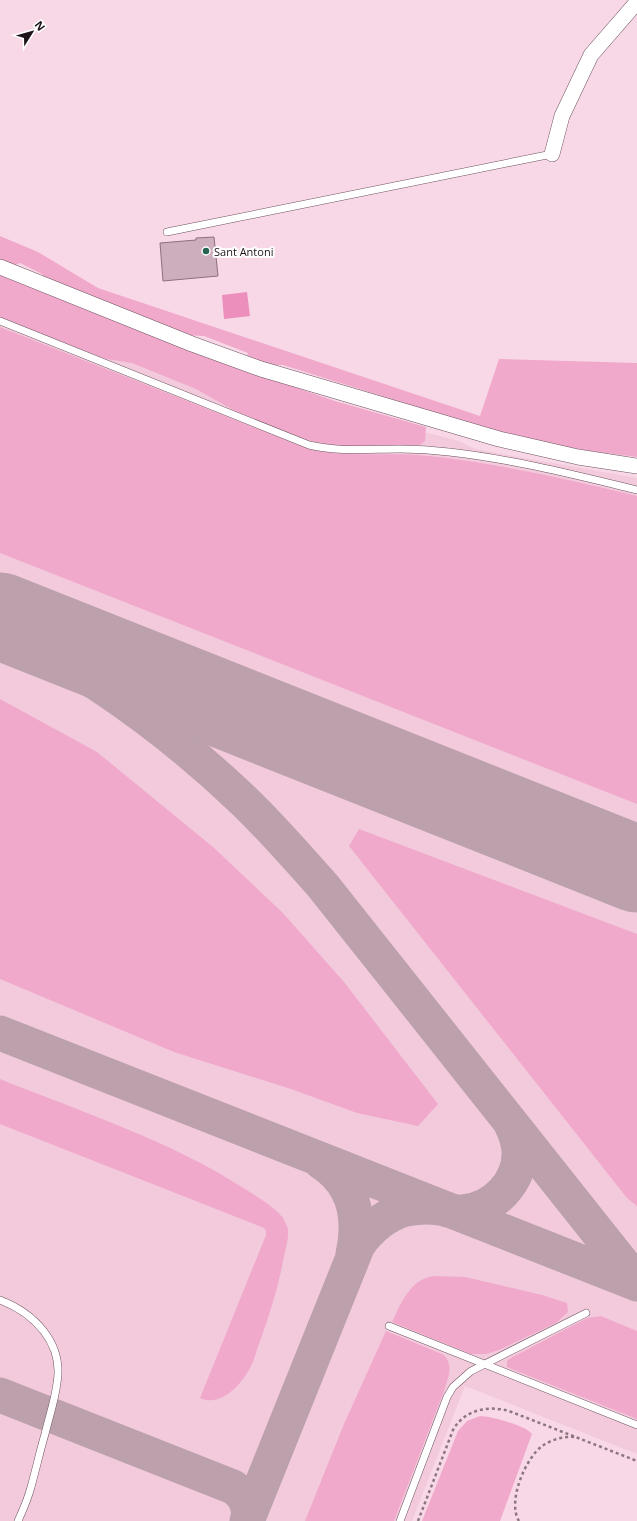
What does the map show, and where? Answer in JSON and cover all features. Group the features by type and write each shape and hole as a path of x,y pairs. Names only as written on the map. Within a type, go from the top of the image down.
{"street":[{"path":"552,154 562,116 591,55 637,2"},
{"path":"0,267 192,344 261,369 506,440 578,457 637,466"}],"lane":[{"path":"167,232 552,154"},
{"path":"0,321 309,445 335,449 403,449 474,455 554,470 637,490"},
{"path":"0,1300 16,1307 35,1320 42,1328 51,1345 57,1363 57,1383 31,1488 18,1521"},
{"path":"400,1521 447,1397 453,1387 461,1379 484,1364 586,1313"},
{"path":"389,1326 637,1425"}],"path":[{"path":"418,1521 453,1430 458,1422 471,1413 488,1408 502,1409 637,1460"},
{"path":"519,1521 514,1510 517,1488 526,1468 537,1450 556,1439 577,1437"}],"shaded area":[{"path":"0,236 38,252 98,288 480,416 499,359 637,363 637,457 555,445 471,424 283,365 264,365 246,359 248,353 204,336 183,335 44,278 42,274 20,263 13,266 0,260"},
{"path":"0,273 262,376 335,401 426,427 425,441 420,445 343,446 327,445 307,440 235,411 196,389 132,363 106,359 0,318"},
{"path":"0,279 251,378 397,425 459,441 475,449 637,478 637,1454 465,1386 412,1521 0,1521"},
{"path":"247,292 250,316 224,319 222,295"},
{"path":"0,327 306,448 337,453 399,454 456,459 534,473 637,496 637,804 0,553"},
{"path":"0,699 97,752 213,847 283,913 344,982 438,1104 418,1126 357,1113 291,1089 174,1052 0,979"},
{"path":"359,829 637,934 637,1206 627,1198 349,846"},
{"path":"0,1079 126,1128 187,1156 217,1172 254,1195 270,1206 283,1218 288,1229 288,1239 274,1299 251,1366 243,1380 230,1392 216,1400 200,1398 266,1235 264,1228 0,1124"},
{"path":"433,1276 465,1277 542,1295 567,1303 568,1312 556,1323 499,1350 486,1354 471,1354 392,1322 407,1293 412,1287 425,1278"},
{"path":"601,1316 637,1331 637,1419 507,1367 507,1361 509,1359 587,1318"},
{"path":"386,1331 442,1354 446,1358 449,1366 449,1376 444,1391 394,1521 305,1521 344,1424"},
{"path":"480,1416 485,1416 516,1425 532,1434 500,1521 422,1521 458,1431 467,1421"}],"building":[{"name":"Sant Antoni","path":"214,237 218,276 163,281 160,243"}],"taxiway":[{"path":"0,626 66,663 128,705 188,751 244,801 323,886 637,1280"},
{"path":"0,1033 637,1284"},
{"path":"247,1521 358,1245 379,1223 391,1215 406,1209 431,1207 463,1212 485,1206 495,1200 510,1183 518,1162 518,1143 511,1124"},
{"path":"321,1162 341,1180 348,1191 352,1202 356,1227 353,1254"},
{"path":"0,1395 233,1487 243,1496 247,1504 248,1518"}],"runway":[{"path":"0,616 637,869"}],"place":[{"name":"Sant Antoni","path":"206,251"}]}
